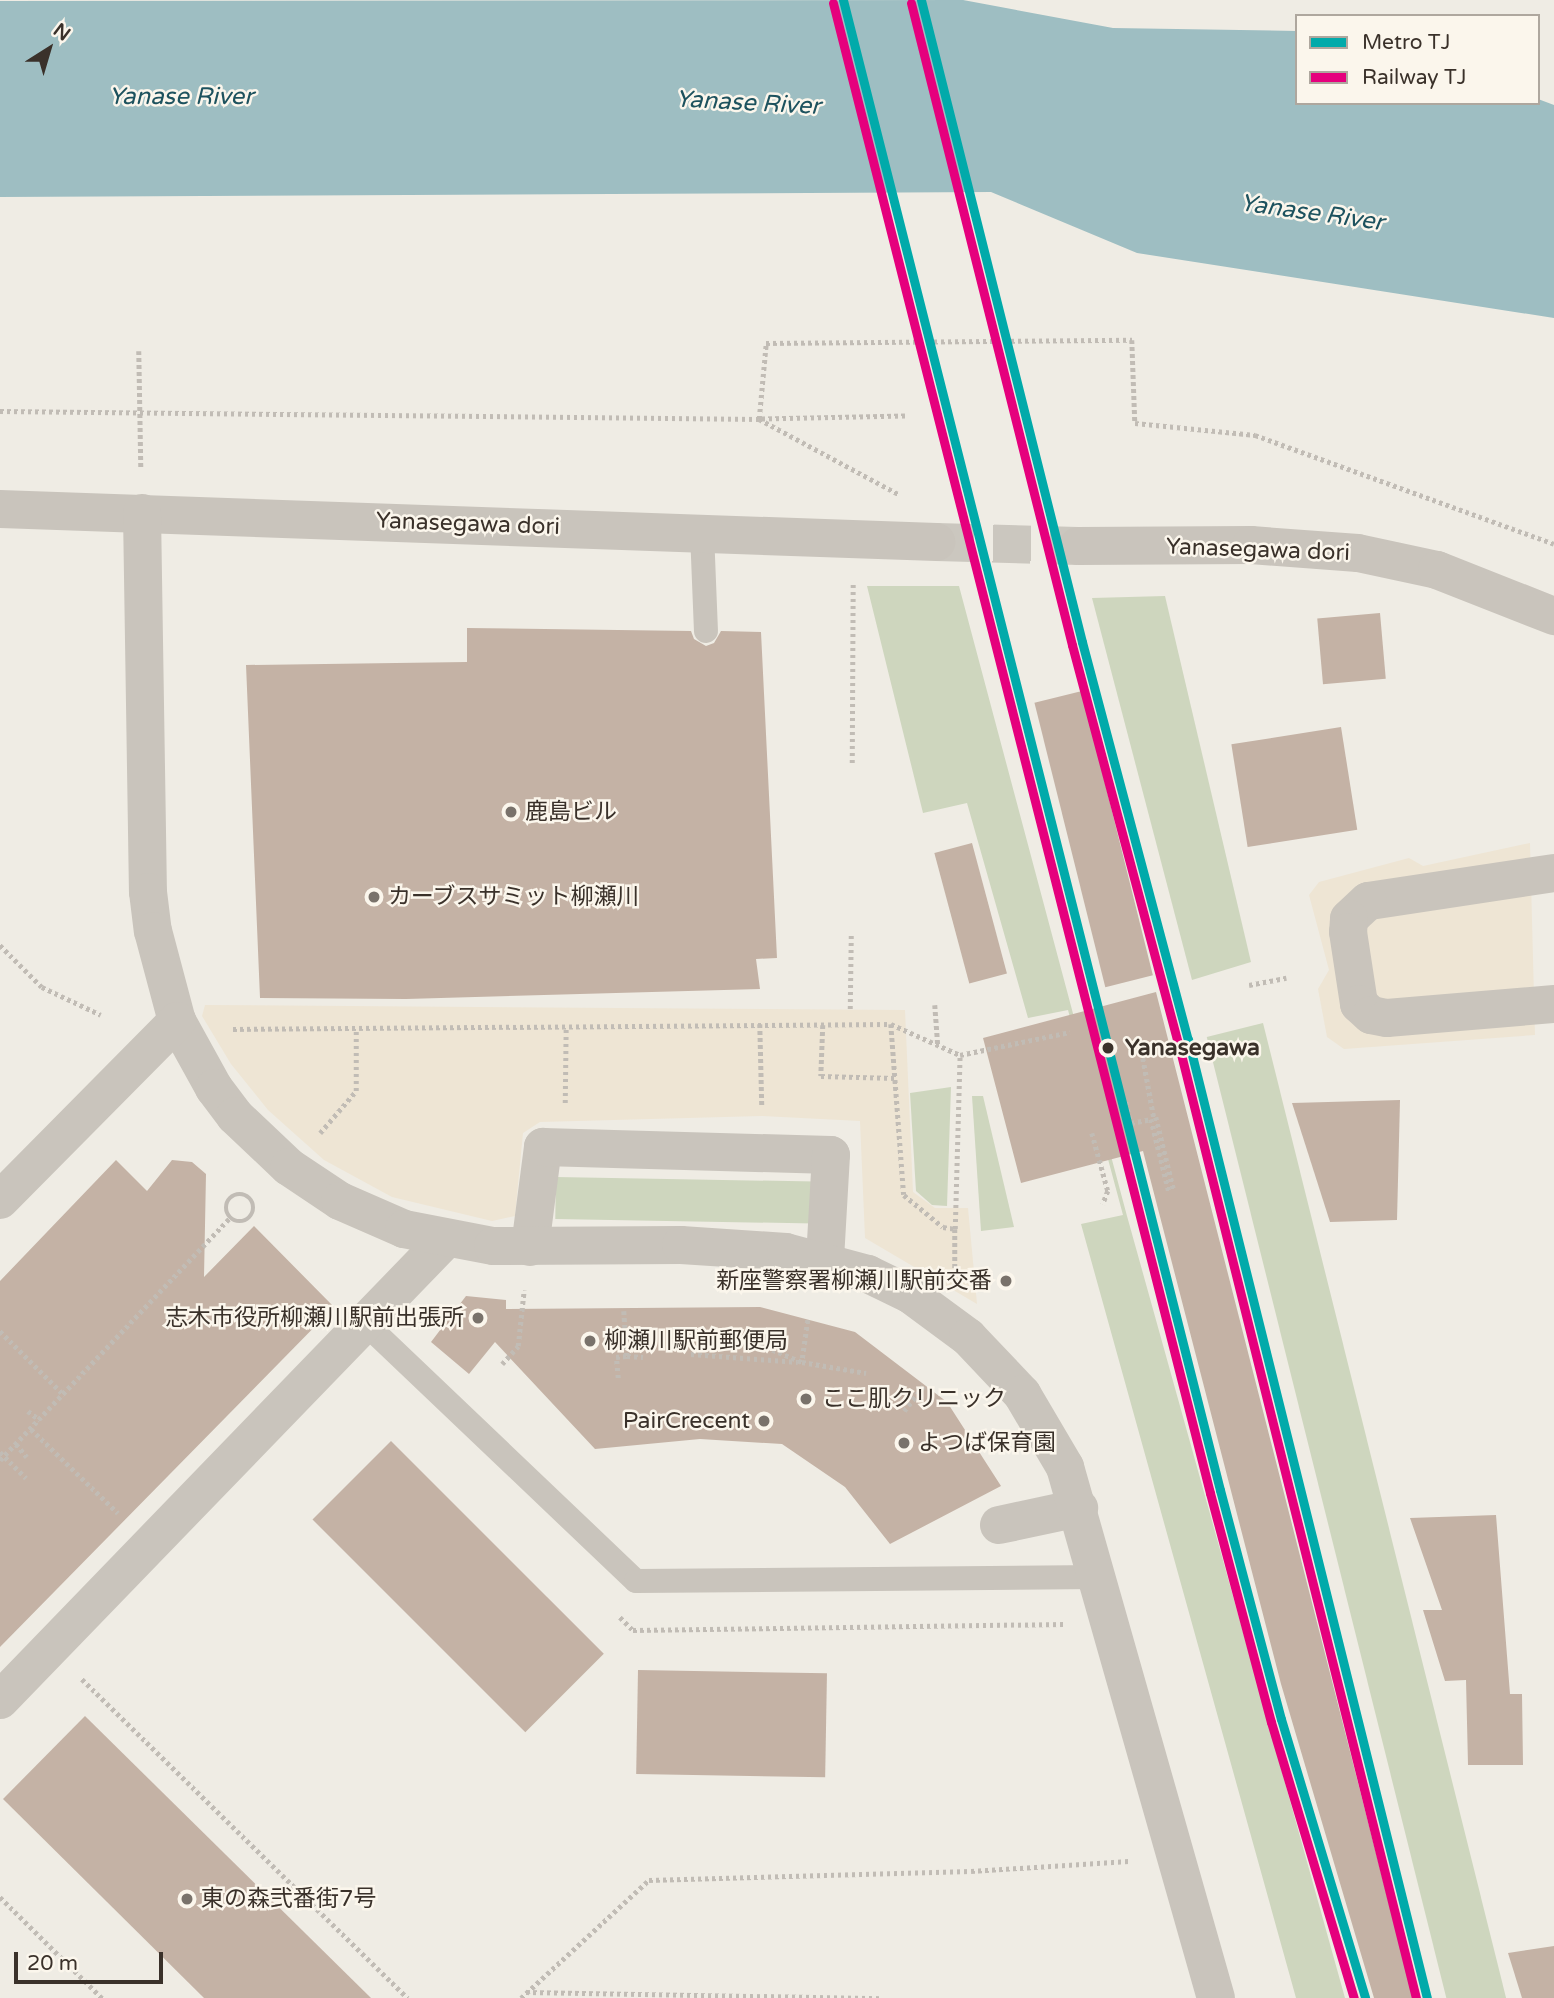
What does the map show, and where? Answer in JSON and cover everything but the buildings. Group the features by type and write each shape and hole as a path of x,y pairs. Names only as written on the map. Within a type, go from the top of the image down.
{"street":[{"name":"Yanasegawa dori","path":"0,509 141,497 702,532 936,542"},
{"path":"141,497 148,892 163,980 177,1021 235,1116 289,1167 370,1216 527,1263 748,1247 825,1259 911,1295 997,1364 1045,1427 1079,1508 1216,1998"},
{"name":"Yanasegawa dori","path":"1078,546 1251,545 1358,553 1437,570 1554,616"},
{"path":"1554,873 1368,901 1349,919 1348,932 1359,1004 1371,1015 1554,1004"},
{"path":"0,1200 177,1021"},
{"path":"527,1263 543,1147 831,1155 825,1259"},
{"path":"0,1700 367,1325 445,1240"},
{"path":"999,1525 1079,1508"}],"lane":[{"path":"702,532 706,631"},
{"path":"367,1325 636,1581 1098,1577"}],"path":[{"path":"759,419 766,343 1132,340 1135,423 1255,435 1554,544"},
{"path":"139,351 141,497"},
{"path":"0,411 759,419 905,416"},
{"path":"759,419 908,499"},
{"path":"852,763 853,578"},
{"path":"850,934 850,1009"},
{"path":"0,945 42,987 101,1015"},
{"path":"1249,985 1286,978"},
{"path":"935,1005 938,1046"},
{"path":"760,1024 762,1116"},
{"path":"891,1024 904,1195 943,1227 955,1229"},
{"path":"225,1029 891,1024 960,1055 1070,1032"},
{"path":"822,1025 821,1076 895,1078"},
{"path":"565,1105 566,1026"},
{"path":"313,1140 356,1091 356,1028"},
{"path":"955,1277 960,1055"},
{"path":"1143,1058 1171,1192"},
{"path":"1126,1102 1132,1123 1155,1118"},
{"path":"1092,1133 1108,1191 1103,1204"},
{"path":"0,1460 230,1218 228,1201 235,1195 252,1200 252,1216 246,1221 230,1218"},
{"path":"502,1364 518,1346 527,1263"},
{"path":"624,1311 627,1356"},
{"path":"802,1363 808,1320"},
{"path":"0,1331 64,1395"},
{"path":"625,1338 740,1336 802,1363"},
{"path":"691,1354 802,1363 866,1373"},
{"path":"618,1378 616,1357 643,1357"},
{"path":"904,1411 924,1385"},
{"path":"28,1411 40,1420"},
{"path":"31,1429 152,1545"},
{"path":"16,1444 27,1457"},
{"path":"0,1452 26,1478"},
{"path":"74,1671 408,1998"},
{"path":"521,1998 649,1880 971,1871 1134,1861"},
{"path":"0,1897 103,1998"},
{"path":"525,1992 881,1998"}],"green space":[{"path":"867,586 959,586 1127,1216 1345,1998 1296,1998 1081,1224 1123,1215 1068,1010 1028,1018 967,803 923,813"},
{"path":"1165,596 1251,962 1192,980 1092,598"},
{"path":"1263,1023 1506,1998 1446,1998 1207,1037"},
{"path":"951,1087 947,1206 932,1205 916,1191 910,1093"},
{"path":"972,1096 983,1096 1014,1227 981,1231"},
{"path":"556,1177 815,1182 814,1224 555,1219"}],"shaded area":[{"path":"1530,843 1535,1035 1344,1049 1327,1037 1318,989 1329,970 1309,895 1319,882 1409,858 1423,866"},
{"path":"205,1005 905,1010 913,1192 935,1208 968,1208 977,1304 865,1238 860,1121 762,1116 540,1122 523,1133 515,1216 492,1221 392,1197 324,1160 268,1110 231,1064 202,1016"}],"water":[{"name":"Yanase River","path":"963,0 1113,28 1295,31 1295,105 1540,105 1540,100 1554,105 1554,318 1137,253 991,192 0,197 0,1"}],"tunnel":[{"path":"936,542 1078,546"}],"metro line":[{"name":"TJ","path":"843,0 1220,1490 1281,1719 1365,1998"},
{"name":"TJ","path":"921,0 1082,642 1188,1039 1427,1998"}],"rail line":[{"name":"TJ","path":"833,3 1210,1493 1271,1722 1354,1998"},
{"name":"TJ","path":"911,3 1072,645 1178,1042 1416,1998"}],"place":[{"name":"鹿島ビル","path":"511,812"},
{"name":"カーブスサミット柳瀬川","path":"374,897"},
{"name":"Yanasegawa","path":"1108,1048"},
{"name":"新座警察署柳瀬川駅前交番","path":"1006,1281"},
{"name":"志木市役所柳瀬川駅前出張所","path":"478,1318"},
{"name":"柳瀬川駅前郵便局","path":"590,1341"},
{"name":"ここ肌クリニック","path":"806,1399"},
{"name":"PairCrecent","path":"764,1421"},
{"name":"よつば保育園","path":"904,1443"},
{"name":"東の森弐番街7号","path":"187,1899"}]}
